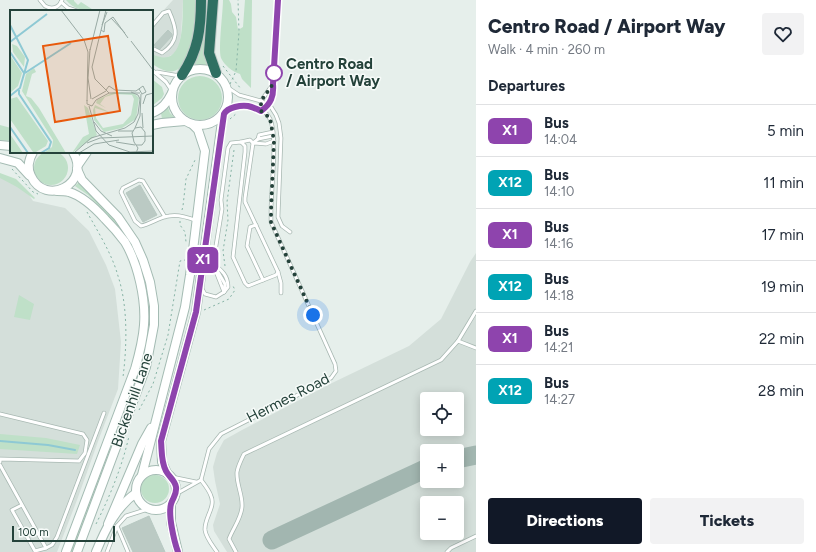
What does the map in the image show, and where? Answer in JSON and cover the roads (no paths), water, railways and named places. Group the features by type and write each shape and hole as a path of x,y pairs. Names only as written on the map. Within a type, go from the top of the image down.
{"highway":[{"path":"181,76 190,63 198,42 201,19 201,0"},
{"path":"213,0 209,53 216,73"}],"street":[{"path":"153,113 158,111 167,103 175,84 181,76 191,70 197,68 216,73 223,79 227,87 229,100 224,112 196,312 161,441 162,462 176,486 176,494 171,504 171,522 178,552"},
{"path":"171,504 165,508 157,510 148,508 141,503 136,493 136,486 142,475 185,307 205,151 198,130 177,114 173,106 172,92"},
{"path":"153,125 162,123 189,123 207,125 216,121 224,112"},
{"path":"0,144 10,146"},
{"path":"32,153 28,167 33,180"},
{"name":"Bickenhill Lane","path":"74,153 82,180 118,217 135,242 150,282 154,306 154,325 146,367 76,552"},
{"path":"57,191 68,186 76,175 78,167 86,153"},
{"path":"0,158 18,163 33,180"},
{"name":"Bickenhill Lane","path":"33,180 43,189 69,192 78,196 93,207 114,228 124,242 138,274 144,305 144,324 141,347 135,369 66,552"},
{"path":"96,552 142,444 158,414"},
{"path":"142,475 149,471 158,470 170,475"},
{"path":"108,524 126,501 136,493"}],"lane":[{"path":"40,0 44,6 55,10"},
{"path":"261,111 268,105 274,92 273,84 278,0"},
{"path":"52,9 58,6 61,1 71,10"},
{"path":"153,25 163,13 169,11 176,36 171,47 162,53 153,48"},
{"path":"153,70 163,74 181,76"},
{"path":"153,71 166,82 172,92"},
{"path":"261,111 261,101 273,84"},
{"path":"227,87 239,95 261,101 268,105 278,119 281,138 278,218 282,226 290,232"},
{"path":"224,112 233,107 248,106 261,111 270,118 274,141 266,144 253,143 250,140 231,143 230,145 213,264 224,292"},
{"path":"273,134 258,139 253,143 245,202 278,272 281,283 281,293"},
{"name":"Hermes Road","path":"201,480 209,449 221,434 331,378 336,371 335,364 271,222 274,141"},
{"path":"241,142 245,146 246,152 233,257 245,283 248,286 278,272"},
{"path":"165,217 143,181 139,180 123,188 121,192 135,221 141,226 148,225 169,216 181,216 197,220"},
{"path":"239,202 245,202"},
{"path":"256,225 250,226 246,246 263,280"},
{"path":"199,284 205,294 216,297 224,292 228,287 228,280 225,274 213,264"},
{"path":"236,552 230,539 233,530 240,520 242,496 237,472 244,454 441,360 458,341 476,311"},
{"path":"458,341 476,348"},
{"path":"22,505 12,510 35,551 52,545 57,537 104,413"},
{"path":"0,414 83,434 87,440 85,453 79,460 0,459 0,464 46,548"},
{"path":"170,475 196,482"},
{"path":"176,494 201,480 212,496 212,506 205,529 207,536 217,552"},
{"path":"108,552 117,526 126,516 148,508"},
{"path":"117,526 128,552"},
{"path":"447,552 451,548 476,536"}],"waterway":[{"path":"0,441 48,445 75,450"}],"place":[{"name":"Centro Road / Airport Way","path":"274,73"}]}
